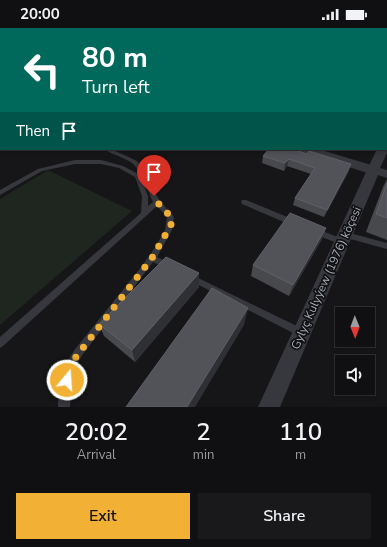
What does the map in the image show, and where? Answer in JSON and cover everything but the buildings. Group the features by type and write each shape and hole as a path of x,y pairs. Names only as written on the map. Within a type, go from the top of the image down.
{"street":[{"path":"307,150 380,172"},
{"name":"Gylyç Kulyýew (1976) köçesi","path":"269,407 344,239 380,172 383,150"}],"lane":[{"path":"64,407 69,366 152,258 171,225 171,217 157,202 151,191 149,183 135,162 109,150"},
{"path":"0,193 40,170 75,162 101,162 121,166 138,176 145,196 144,214"},
{"path":"0,343 157,202"},
{"path":"244,202 304,227 344,239 387,246"},
{"path":"152,258 302,333"}],"shaded area":[{"path":"48,170 132,211 0,325 0,199"}],"route":[{"path":"67,380 69,366 152,258 171,225 171,217 161,207 154,196"}]}
